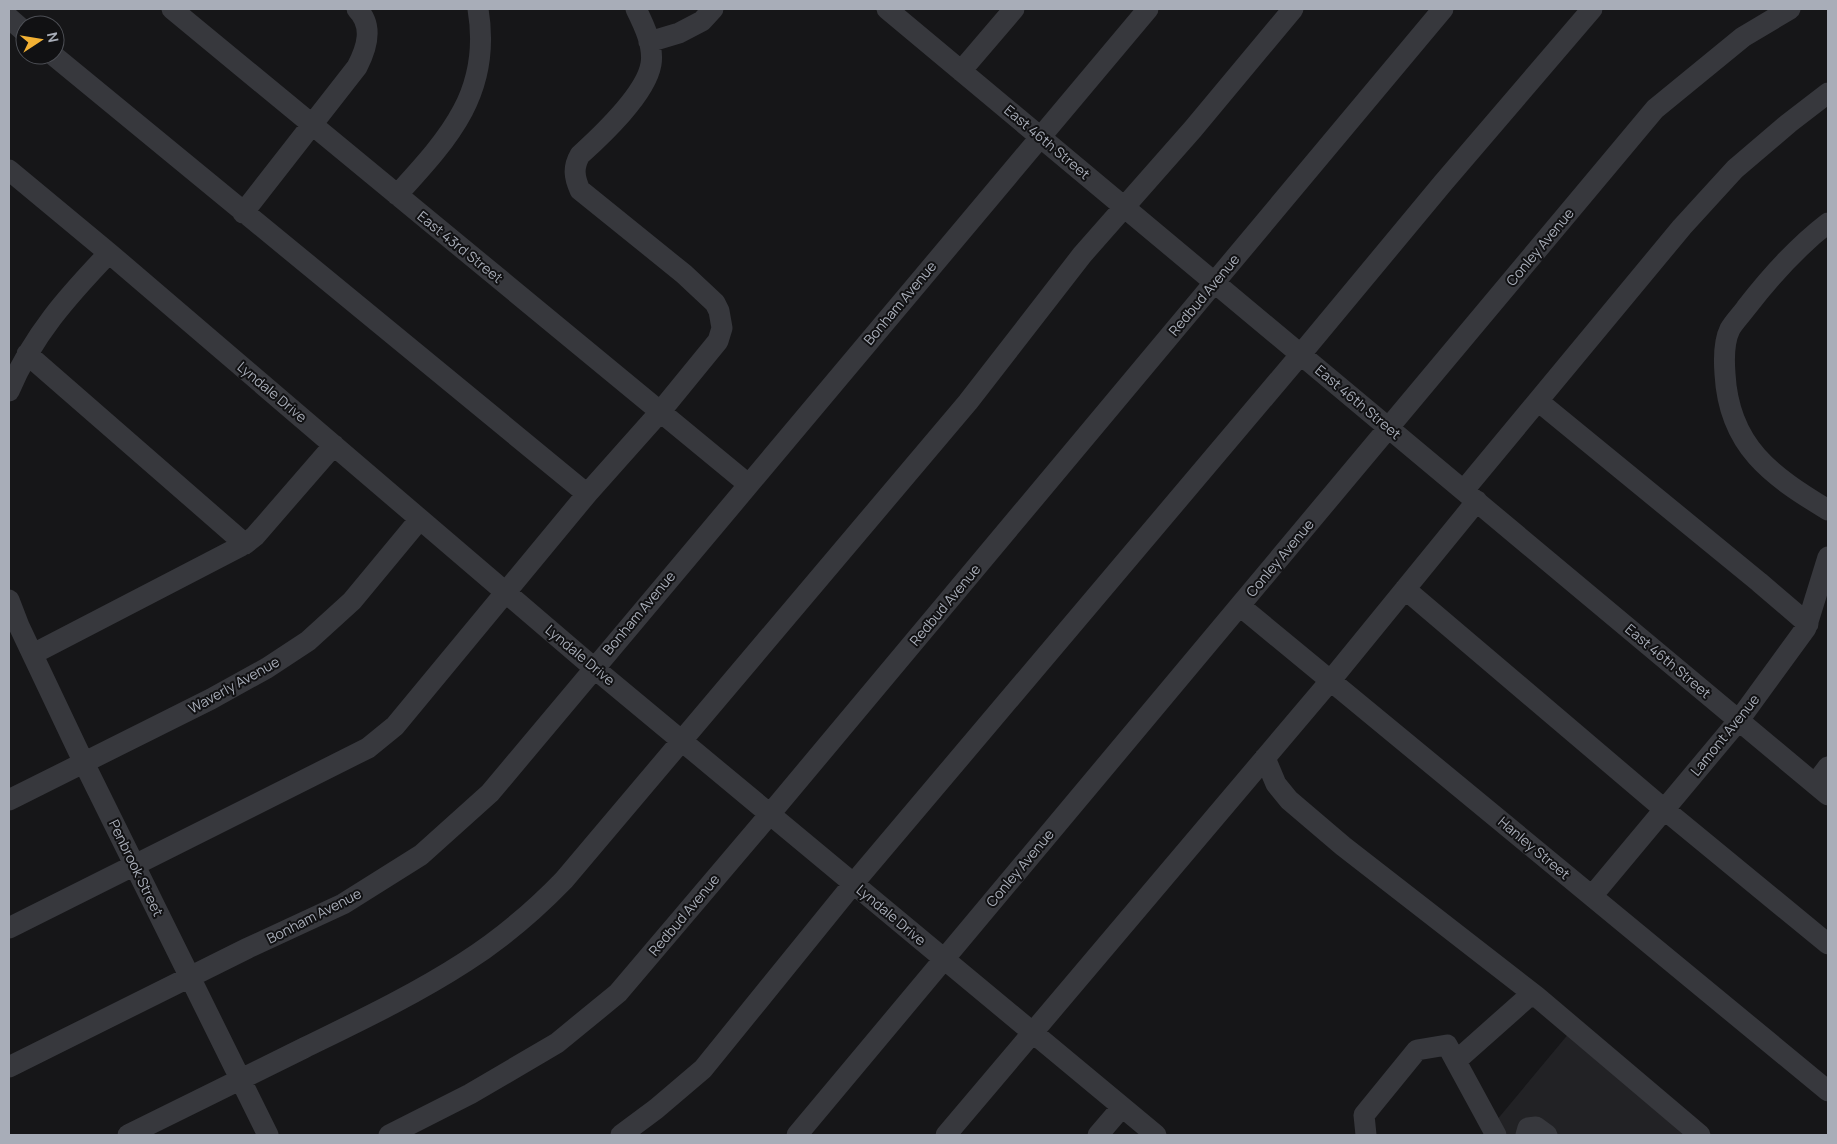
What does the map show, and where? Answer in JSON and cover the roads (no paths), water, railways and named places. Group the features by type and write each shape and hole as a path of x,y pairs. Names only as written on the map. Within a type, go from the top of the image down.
{"street":[{"name":"East 43rd Street","path":"172,9 748,484"},
{"path":"243,212 357,67 366,46 367,28 365,20 356,9"},
{"path":"397,196 442,144 466,105 476,79 481,54 481,28 478,9"},
{"path":"9,928 368,748 395,726 587,494 660,412 718,341 722,328 719,311 709,297 684,274 580,190 575,176 575,162 580,154 634,99 645,81 651,63 649,42 645,27 636,9"},
{"path":"649,42 679,32 702,21 713,9"},
{"name":"East 46th Street","path":"887,9 1822,789"},
{"path":"961,71 1014,9"},
{"name":"Bonham Avenue","path":"9,1067 248,948 343,904 421,855 490,793 1148,9"},
{"path":"128,1135 406,996 465,962 510,930 538,906 564,880 968,402 1082,255 1193,129 1293,9"},
{"name":"Redbud Avenue","path":"389,1135 470,1094 557,1043 618,993 1443,9"},
{"path":"621,1135 656,1109 703,1069 854,884 1443,183 1592,9"},
{"name":"Conley Avenue","path":"796,1135 1655,109 1743,37 1790,9"},
{"path":"65,65 587,494"},
{"path":"946,1135 1331,680 1405,589 1538,401 1682,227 1736,169 1789,123 1828,93"},
{"name":"Lyndale Drive","path":"11,177 109,253 594,668 1156,1135"},
{"path":"1828,223 1811,236 1756,295 1730,330 1724,364 1726,388 1732,412 1742,435 1755,456 1779,478 1828,510"},
{"path":"9,391 18,370 41,331 68,296 109,253"},
{"path":"28,354 245,544"},
{"path":"1538,401 1808,624"},
{"path":"33,654 245,544 255,536 334,445"},
{"name":"Waverly Avenue","path":"9,800 211,699 267,668 308,641 352,602 420,519"},
{"name":"Lamont Avenue","path":"1592,896 1739,720 1806,628 1828,557"},
{"path":"1405,589 1665,810 1828,944"},
{"name":"Penbrook Street","path":"9,600 84,763 268,1135"},
{"name":"Hanley Street","path":"1240,606 1828,1091"},
{"path":"1264,758 1276,784 1289,800 1343,846 1536,996 1700,1135"},
{"path":"1822,789 1828,767"},
{"path":"1456,1061 1528,997 1536,996"},
{"path":"1366,1135 1364,1115 1417,1050 1447,1046 1496,1135"},
{"path":"1098,1135 1122,1107"},
{"path":"1526,1135 1528,1128 1536,1127 1547,1135"}]}
